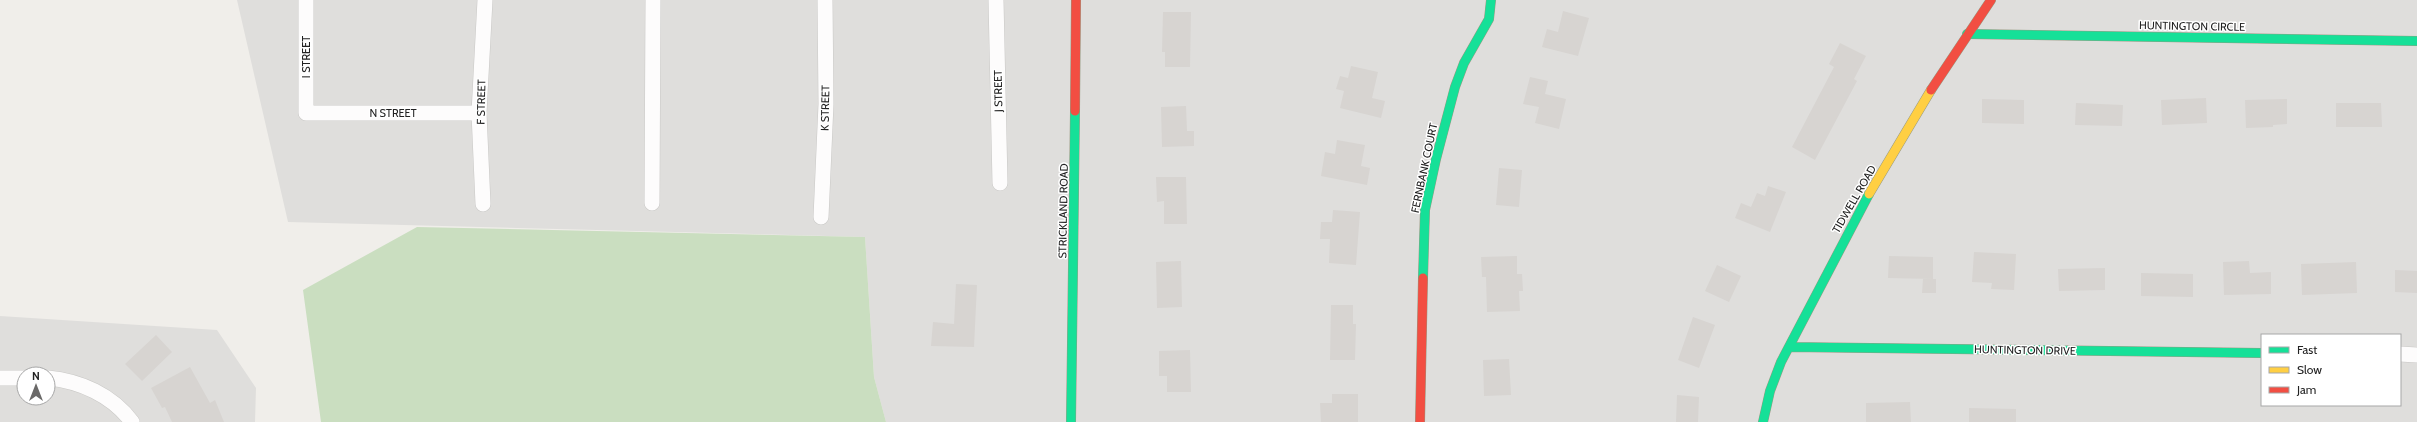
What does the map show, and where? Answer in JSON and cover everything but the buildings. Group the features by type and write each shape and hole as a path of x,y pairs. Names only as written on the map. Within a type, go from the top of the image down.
{"street":[{"name":"I STREET","path":"306,0 306,113"},
{"name":"F STREET","path":"483,204 479,113 485,0"},
{"path":"652,204 653,0"},
{"name":"K STREET","path":"821,216 826,104 825,0"},
{"name":"J STREET","path":"996,0 1000,183"},
{"name":"STRICKLAND ROAD","path":"1071,422 1076,0"},
{"name":"FERNBANK COURT","path":"1420,422 1425,210 1436,159 1455,87 1464,63 1489,18 1491,0"},
{"name":"TIDWELL ROAD","path":"1763,422 1765,405 1789,346 1845,237 1967,34 1991,0"},
{"name":"HUNTINGTON CIRCLE","path":"1967,34 2417,41"},
{"name":"N STREET","path":"306,113 479,113"},
{"name":"HUNTINGTON DRIVE","path":"1789,346 2261,353"},
{"path":"2401,354 2417,355"},
{"path":"0,378 16,378"},
{"path":"56,379 90,388 112,402 132,422"}],"shaded area":[{"path":"237,0 2417,0 2417,422 886,422 874,377 865,237 288,222"},
{"path":"0,316 217,330 256,388 255,422 0,422"}],"green space":[{"path":"417,227 865,237 874,377 886,422 321,422 303,290"}],"traffic: fast":[{"path":"1423,278 1425,210 1436,159 1455,87 1464,63 1489,19 1491,0"},
{"path":"1967,34 2417,41"},
{"path":"1071,422 1075,111"},
{"path":"1763,422 1770,391 1781,362 1869,194"},
{"path":"1789,347 2261,353"}],"traffic: slow":[{"path":"1869,194 1931,90"}],"traffic: jam":[{"path":"1075,111 1076,0"},
{"path":"1931,90 1991,0"},
{"path":"1420,422 1423,278"}]}
